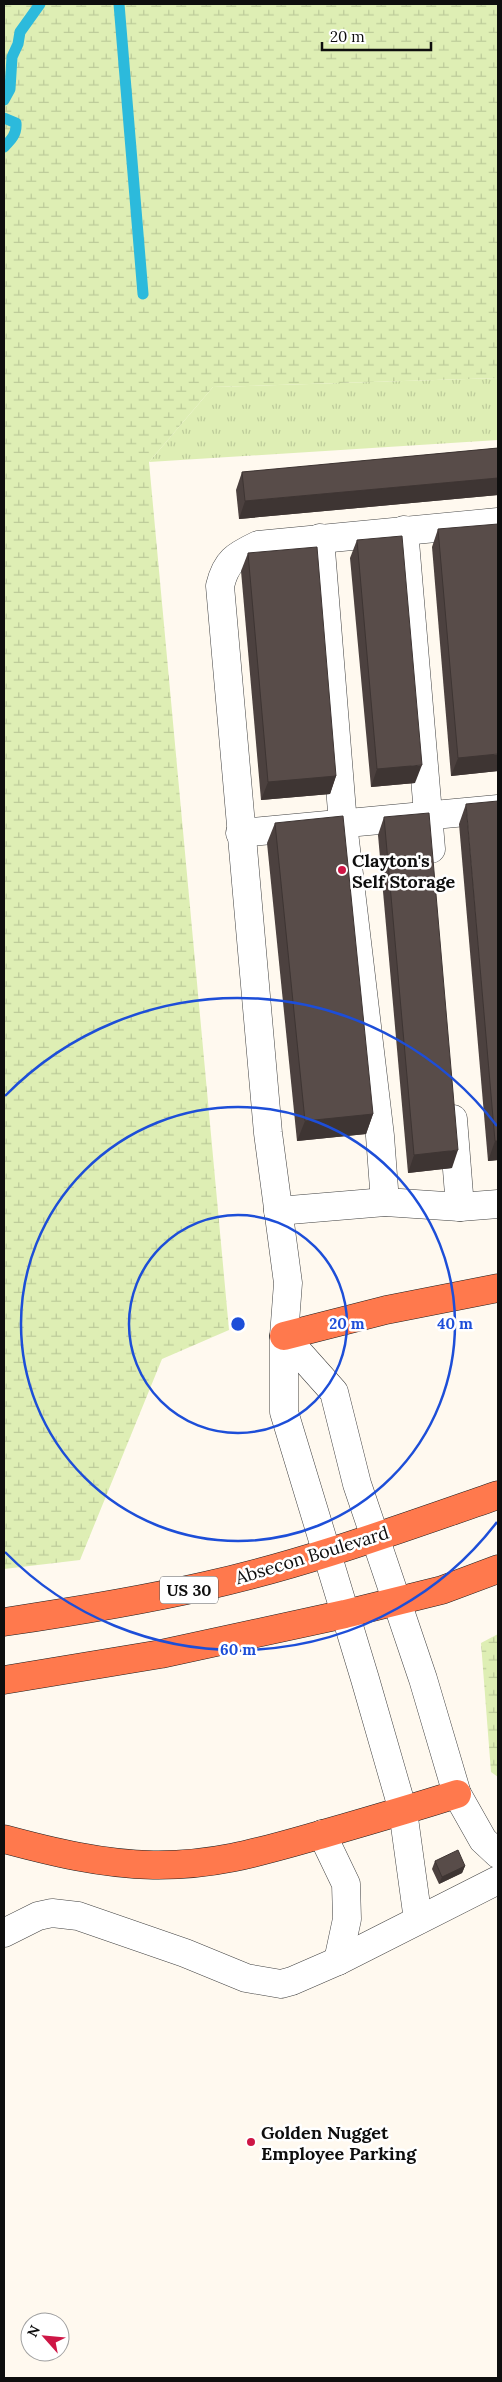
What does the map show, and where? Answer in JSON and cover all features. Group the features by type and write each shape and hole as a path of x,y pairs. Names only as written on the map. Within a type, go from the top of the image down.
{"highway":[{"path":"284,1336 386,1310 498,1288"},
{"name":"Absecon Boulevard","path":"4,1622 206,1586 326,1552 498,1495"},
{"path":"4,1680 161,1654 345,1614 442,1590 498,1569"},
{"path":"4,1840 116,1863 153,1865 193,1863 236,1858 457,1794"}],"street":[{"path":"418,1920 403,1811 284,1412 284,1336 288,1283 267,1124 240,833 220,586 224,569 240,553 258,544 498,522"},
{"path":"404,530 433,875"},
{"path":"320,538 343,824 380,1136 385,1202"},
{"path":"240,833 498,809"},
{"path":"451,1093 460,1207"},
{"path":"278,1211 385,1202 460,1207 498,1204"},
{"path":"284,1336 334,1392 358,1484 423,1679 457,1794 483,1840 498,1854"},
{"path":"322,1834 346,1884 346,1919 338,1961"},
{"path":"4,1932 38,1916 52,1913 78,1916 185,1953 246,1978 273,1984 292,1981 338,1961 498,1880"}],"green space":[{"path":"4,4 498,4 498,378 213,387 149,462 229,1330 162,1359 80,1560 4,1569"},
{"path":"498,378 498,440 149,462 213,387"},
{"path":"498,1634 498,1777 491,1772 481,1643"}],"building":[{"path":"498,448 498,478 245,501 242,472"},
{"path":"498,524 498,754 458,758 438,529"},
{"path":"402,536 422,765 377,769 357,540"},
{"path":"317,547 336,776 268,782 248,553"},
{"path":"498,801 498,1141 495,1141 466,804"},
{"path":"429,813 458,1150 414,1155 384,817"},
{"path":"343,816 373,1114 305,1121 275,823"},
{"path":"458,1850 465,1866 442,1877 435,1861"}],"waterway":[{"path":"4,100 10,89 12,57 18,44 20,32 40,4"},
{"path":"119,4 143,294"},
{"path":"4,118 16,123 16,130 4,147"}],"place":[{"name":"Clayton's Self Storage","path":"342,870"},
{"name":"Golden Nugget Employee Parking","path":"251,2142"}]}
